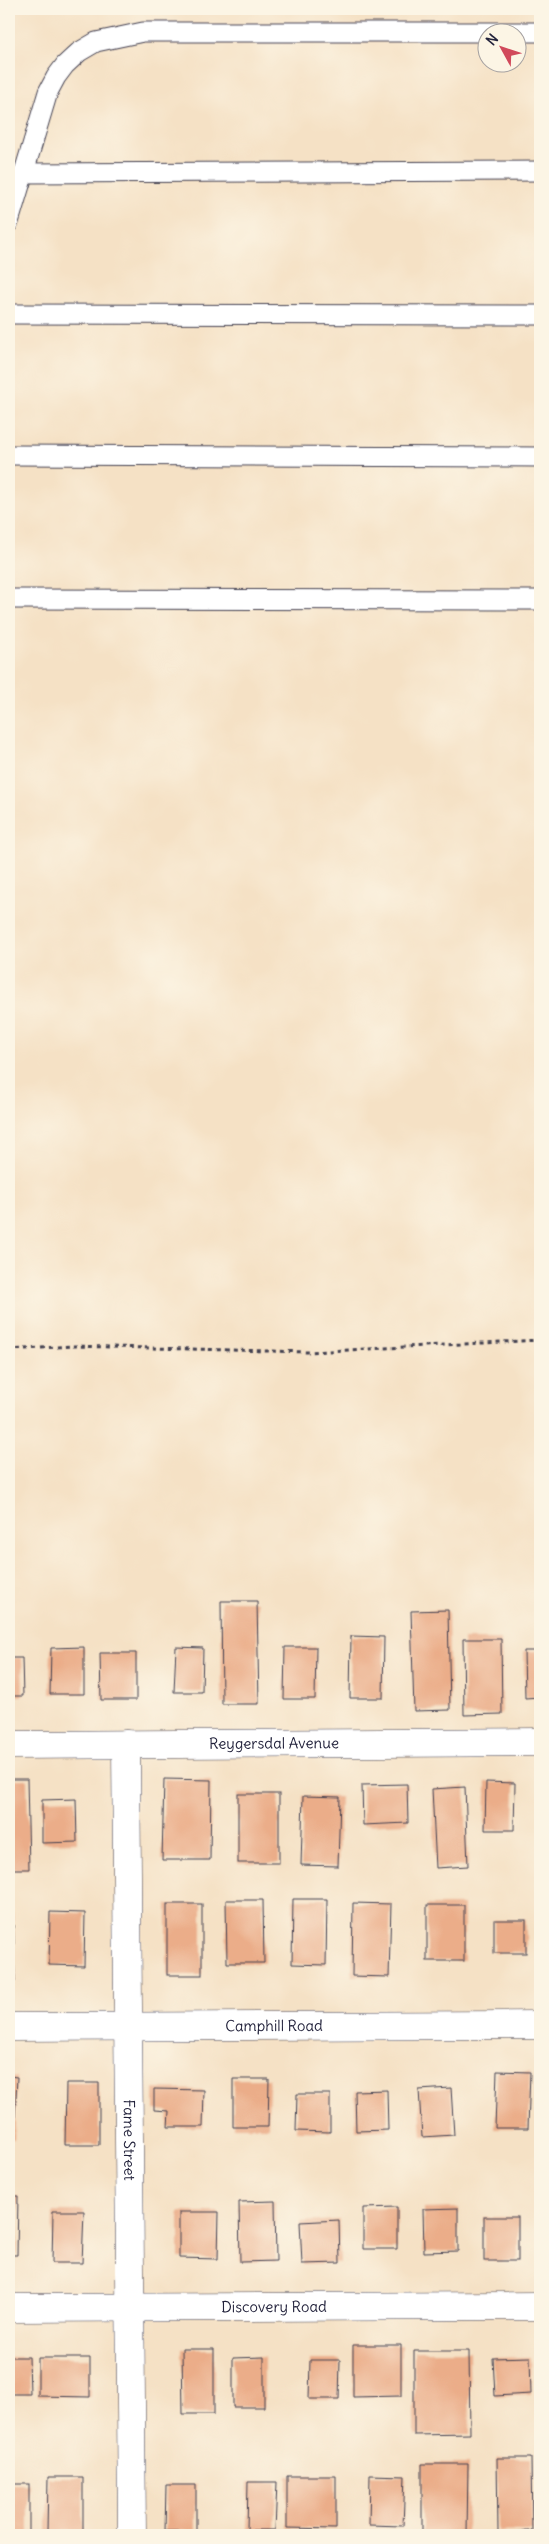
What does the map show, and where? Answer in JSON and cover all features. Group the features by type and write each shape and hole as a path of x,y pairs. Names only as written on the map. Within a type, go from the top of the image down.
{"street":[{"name":"Reygersdal Avenue","path":"9,1745 540,1742"},
{"name":"Fame Street","path":"126,1744 132,2535"},
{"name":"Camphill Road","path":"9,2027 127,2025 540,2025"},
{"name":"Discovery Road","path":"9,2308 540,2306"}],"lane":[{"path":"9,222 48,92 65,64 79,52 96,42 143,32 540,32"},
{"path":"24,173 540,171"},
{"path":"9,314 540,315"},
{"path":"9,455 540,457"},
{"path":"9,598 540,600"}],"path":[{"path":"9,1350 72,1346 309,1352 540,1340"}],"building":[{"path":"221,1601 257,1601 259,1704 222,1704"},
{"path":"448,1610 450,1710 414,1711 411,1611"},
{"path":"351,1636 384,1637 383,1698 350,1698"},
{"path":"463,1639 501,1639 502,1714 464,1715"},
{"path":"84,1647 84,1694 50,1694 51,1648"},
{"path":"176,1647 203,1648 202,1692 174,1692"},
{"path":"285,1647 316,1647 315,1699 284,1699"},
{"path":"524,1651 540,1651 540,1697 525,1698"},
{"path":"100,1653 136,1653 136,1700 101,1700"},
{"path":"9,1658 22,1658 23,1696 9,1696"},
{"path":"9,1779 27,1779 29,1869 9,1869"},
{"path":"164,1779 211,1780 210,1860 162,1860"},
{"path":"486,1782 515,1783 514,1830 485,1830"},
{"path":"407,1784 408,1823 363,1825 362,1785"},
{"path":"465,1787 468,1866 436,1868 432,1789"},
{"path":"238,1794 279,1794 279,1863 238,1863"},
{"path":"303,1796 340,1797 338,1866 301,1865"},
{"path":"76,1799 77,1842 42,1843 42,1800"},
{"path":"293,1899 327,1899 326,1965 292,1964"},
{"path":"226,1900 263,1900 264,1963 227,1963"},
{"path":"353,1903 391,1904 389,1977 352,1976"},
{"path":"167,1904 202,1904 202,1975 167,1975"},
{"path":"427,1905 464,1905 464,1961 427,1961"},
{"path":"9,1908 13,1908 15,1982 9,1982"},
{"path":"50,1912 85,1913 84,1966 49,1965"},
{"path":"494,1920 526,1920 526,1953 494,1953"},
{"path":"497,2071 530,2072 528,2128 495,2128"},
{"path":"9,2076 17,2077 14,2140 9,2140"},
{"path":"233,2079 269,2079 268,2127 233,2127"},
{"path":"66,2083 99,2083 99,2145 65,2145"},
{"path":"451,2088 454,2135 422,2137 419,2090"},
{"path":"154,2089 204,2090 203,2127 168,2127 169,2111 154,2110"},
{"path":"387,2090 388,2130 356,2131 355,2091"},
{"path":"297,2094 330,2094 330,2132 296,2131"},
{"path":"9,2196 18,2196 17,2255 9,2255"},
{"path":"275,2201 276,2261 240,2262 239,2202"},
{"path":"397,2207 397,2249 363,2249 363,2208"},
{"path":"458,2208 458,2251 424,2252 423,2209"},
{"path":"53,2211 84,2211 82,2263 52,2263"},
{"path":"179,2212 219,2212 218,2259 179,2258"},
{"path":"484,2217 518,2217 518,2261 484,2261"},
{"path":"339,2220 340,2263 302,2264 300,2222"},
{"path":"353,2345 401,2345 401,2396 353,2397"},
{"path":"182,2349 214,2349 214,2414 183,2414"},
{"path":"414,2351 469,2351 470,2434 414,2435"},
{"path":"9,2357 29,2357 30,2394 9,2394"},
{"path":"264,2357 264,2407 233,2407 233,2358"},
{"path":"530,2357 531,2394 495,2396 493,2358"},
{"path":"38,2358 90,2358 90,2397 38,2396"},
{"path":"310,2360 340,2360 339,2399 309,2399"},
{"path":"497,2458 531,2458 532,2531 498,2532"},
{"path":"422,2464 468,2464 467,2535 422,2535"},
{"path":"370,2475 405,2476 403,2526 369,2525"},
{"path":"287,2476 336,2476 336,2529 287,2528"},
{"path":"48,2477 83,2477 83,2532 47,2532"},
{"path":"248,2482 277,2482 275,2530 247,2530"},
{"path":"9,2484 29,2484 29,2535 9,2535"},
{"path":"166,2485 196,2485 196,2531 165,2531"}]}
